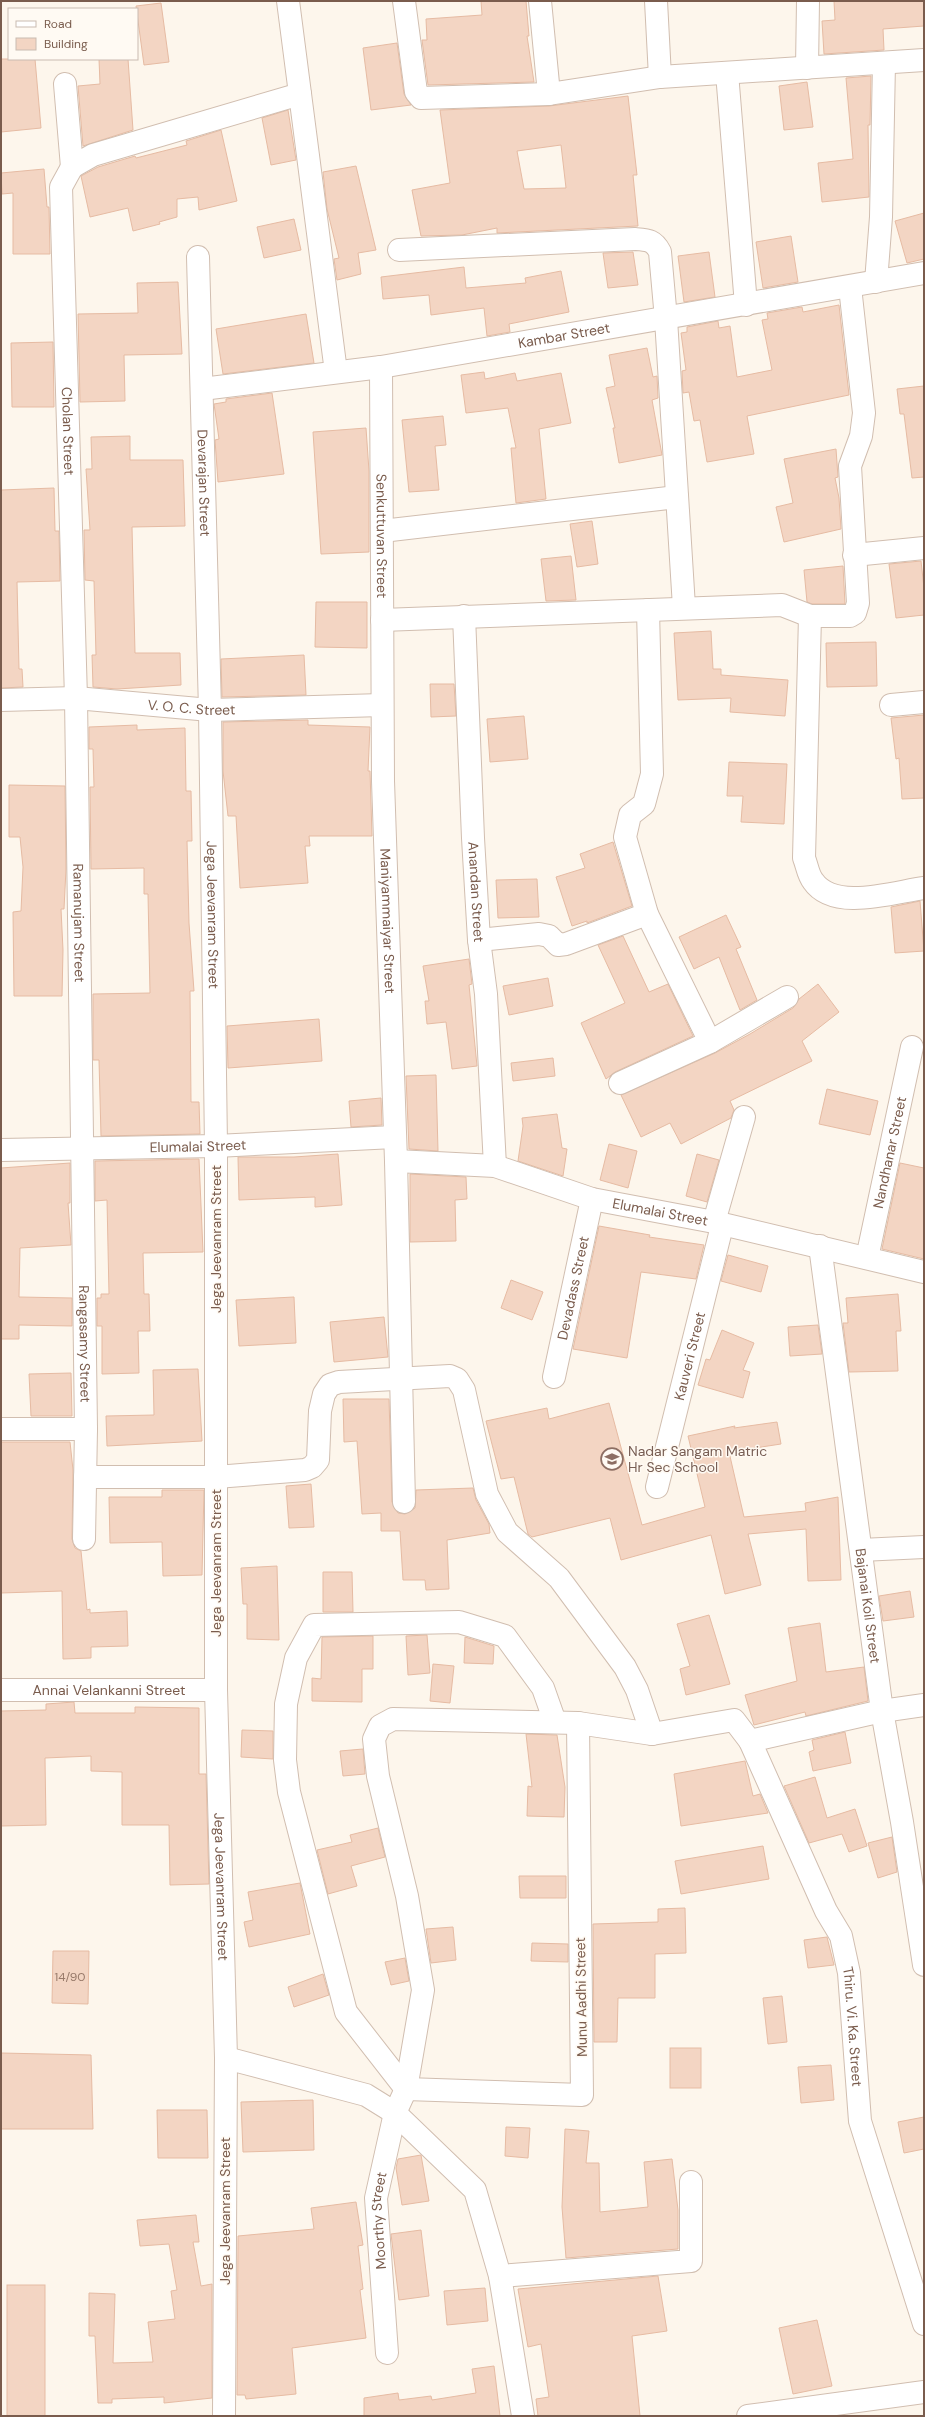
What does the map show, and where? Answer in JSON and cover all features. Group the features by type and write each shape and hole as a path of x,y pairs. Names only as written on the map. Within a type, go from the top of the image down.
{"street":[{"path":"288,1 336,372"},
{"path":"404,1 416,92 418,97 435,99 549,94 660,77 924,60"},
{"path":"540,1 549,94"},
{"path":"656,1 660,77"},
{"path":"807,68 808,1"},
{"path":"876,282 881,217 884,63"},
{"path":"727,73 746,305"},
{"path":"66,84 72,167 93,155 300,94"},
{"name":"Cholan Street","path":"72,167 61,187 76,698"},
{"path":"399,250 648,240 656,244 660,252 666,319 684,607"},
{"name":"Devarajan Street","path":"198,256 210,710"},
{"name":"Kambar Street","path":"202,389 381,367 666,319 924,273"},
{"path":"382,620 648,610 684,607 782,605 810,616 850,616 855,613 858,603 850,466 861,436 864,413 850,287"},
{"name":"Senkuttuvan Street","path":"381,367 382,705"},
{"path":"382,531 677,497"},
{"path":"854,554 924,548"},
{"path":"648,610 652,774 644,804 630,815 625,837 647,914 710,1042"},
{"name":"Anandan Street","path":"464,616 479,940 486,994 496,1166"},
{"path":"810,616 804,858 813,881 828,894 851,899 924,888"},
{"name":"V. O. C. Street","path":"1,700 76,698 210,710 382,705"},
{"name":"Ramanujam Street","path":"76,698 82,1148"},
{"path":"891,705 924,702"},
{"name":"Maniyammaiyar Street","path":"382,705 394,1137 396,1161 404,1502"},
{"name":"Jega Jeevanram Street","path":"210,710 216,1146 216,1690 226,2058 224,2416"},
{"path":"479,940 539,934 549,936 558,944 566,944 647,914"},
{"path":"620,1083 710,1042 787,997"},
{"name":"Nandhanar Street","path":"867,1258 912,1047"},
{"name":"Kauveri Street","path":"657,1487 744,1117"},
{"name":"Elumalai Street","path":"1,1150 216,1146 394,1137"},
{"name":"Rangasamy Street","path":"82,1148 86,1429 84,1539"},
{"name":"Elumalai Street","path":"396,1161 496,1166 592,1200 718,1224 820,1246 924,1272"},
{"name":"Devadass Street","path":"554,1377 592,1200"},
{"name":"Bajanai Koil Street","path":"820,1246 882,1711 902,1822 924,1965"},
{"path":"85,1477 216,1477 305,1470 312,1467 318,1460 320,1411 324,1394 330,1385 339,1382 401,1378 450,1376 457,1379 464,1390 487,1494 507,1532 559,1578 625,1667 637,1690 652,1734"},
{"path":"1,1429 86,1429"},
{"path":"861,1550 924,1547"},
{"path":"406,2089 346,2012 308,1864 290,1792 285,1760 286,1704 296,1658 314,1625 459,1622 505,1636 543,1688 555,1722"},
{"name":"Annai Velankanni Street","path":"1,1690 216,1690"},
{"path":"750,1741 882,1711 924,1705"},
{"name":"Moorthy Street","path":"387,2353 376,2198 396,2113 406,2089 423,1990 407,1896 378,1776 374,1739 380,1726 393,1719 578,1723 652,1734"},
{"name":"Thiru. Vi. Ka. Street","path":"652,1734 734,1720 750,1741 826,1911 841,1936 848,1973 860,2121 922,2313"},
{"name":"Munu Aadhi Street","path":"406,2089 582,2095 578,1723"},
{"path":"226,2058 366,2095 396,2113 475,2190 500,2276 523,2416"},
{"path":"500,2276 691,2261 691,2182"},
{"path":"748,2416 874,2408 924,2392"}],"building":[{"path":"481,1 526,1 529,36 527,36 534,82 428,85 422,40 427,40 426,19 482,15"},
{"path":"834,1 924,1 924,26 883,29 884,50 824,54 822,21 835,20"},
{"path":"161,3 169,62 144,65 138,21 138,8 136,8 136,6"},
{"path":"397,43 404,94 411,105 371,110 363,48"},
{"path":"1,59 35,60 41,128 1,132"},
{"path":"99,60 128,60 133,130 83,146 78,86 100,84"},
{"path":"871,76 870,125 868,125 869,197 822,202 818,163 853,159 846,78"},
{"path":"807,82 813,127 784,130 779,86"},
{"path":"628,96 637,175 633,175 638,226 497,233 497,228 462,235 421,236 412,190 450,183 440,110 549,106","holes":["561,145 566,188 524,189 517,151"]},
{"path":"288,110 296,160 271,165 262,118"},
{"path":"221,130 237,201 199,210 198,197 177,199 177,217 159,222 160,224 133,231 128,208 90,217 81,176 98,167 135,156 136,158 187,145 186,141"},
{"path":"356,166 376,250 358,253 361,274 337,280 334,259 339,258 327,209 323,172"},
{"path":"44,169 47,207 49,207 50,254 13,254 13,193 2,194 1,173"},
{"path":"924,213 924,259 907,263 895,221"},
{"path":"294,219 301,250 264,258 257,227"},
{"path":"791,236 798,282 763,288 756,242"},
{"path":"633,252 638,285 608,288 603,253"},
{"path":"709,252 715,297 684,302 678,256"},
{"path":"464,267 466,288 526,283 525,278 561,271 569,312 509,324 510,332 487,336 484,308 431,315 429,295 383,299 381,277"},
{"path":"178,282 182,354 124,355 125,401 80,402 78,314 138,313 137,283"},
{"path":"839,305 849,395 747,416 754,454 707,462 700,420 694,421 689,392 683,393 682,371 686,370 681,333 687,332 687,327 718,321 719,328 730,326 737,377 772,370 762,320 768,319 767,313 802,307 803,312"},
{"path":"306,314 314,363 223,374 216,329"},
{"path":"53,342 54,407 12,407 11,343"},
{"path":"647,348 653,377 657,376 658,398 652,400 662,455 619,463 613,428 615,428 606,388 615,386 609,355"},
{"path":"484,372 485,379 515,373 517,381 561,373 571,423 539,429 546,499 516,503 511,448 516,448 508,408 466,413 461,375"},
{"path":"924,386 924,477 912,478 904,414 900,414 897,389"},
{"path":"272,393 284,474 218,482 215,440 219,439 214,404 226,402 226,399"},
{"path":"443,416 446,445 435,446 439,490 409,492 402,420"},
{"path":"366,428 369,471 369,552 321,554 313,432"},
{"path":"130,436 130,460 183,460 185,526 132,527 135,653 180,653 181,685 117,689 93,687 92,655 96,655 94,581 85,580 84,530 90,530 86,469 92,469 91,437"},
{"path":"836,449 838,477 835,478 839,498 841,529 784,542 776,507 793,503 784,459"},
{"path":"54,488 55,531 59,531 60,581 17,582 19,669 22,669 23,687 1,688 1,490"},
{"path":"592,521 598,564 577,567 570,524"},
{"path":"571,556 576,600 546,601 541,559"},
{"path":"921,561 924,588 924,615 896,618 889,564"},
{"path":"843,566 845,604 812,604 807,602 804,570"},
{"path":"316,602 367,602 367,648 315,647"},
{"path":"711,631 713,669 721,669 721,675 788,680 785,716 730,712 731,698 678,700 674,633"},
{"path":"876,642 877,686 827,687 826,643"},
{"path":"304,655 306,695 222,697 221,659"},
{"path":"430,684 454,684 456,716 431,717"},
{"path":"924,715 924,798 902,799 899,758 896,759 891,718"},
{"path":"524,716 528,759 490,762 487,719"},
{"path":"308,720 308,725 370,727 368,771 370,771 372,836 309,836 310,846 305,846 308,883 240,888 236,816 228,816 223,771 223,722"},
{"path":"137,725 137,730 185,728 186,791 191,791 192,841 187,841 189,923 194,991 190,991 191,1102 199,1102 200,1134 101,1136 99,1060 93,1060 93,994 150,993 148,894 144,894 144,868 91,869 90,787 94,787 93,749 89,749 89,727"},
{"path":"729,762 787,764 784,824 741,822 743,796 727,796"},
{"path":"9,785 65,786 66,869 64,909 61,909 63,950 62,996 14,996 13,912 21,911 23,867 20,837 9,837"},
{"path":"613,842 632,906 587,923 587,921 572,926 556,877 585,868 580,854"},
{"path":"537,879 539,917 498,918 496,880"},
{"path":"920,901 924,951 895,953 891,907"},
{"path":"726,915 741,947 736,949 757,1000 740,1010 719,957 694,969 679,937"},
{"path":"623,936 649,992 668,984 693,1036 615,1072 606,1079 581,1023 625,1003 598,945"},
{"path":"469,959 472,984 469,985 477,1066 452,1069 446,1022 427,1024 425,1001 429,1001 423,966"},
{"path":"548,978 553,1006 509,1015 503,986"},
{"path":"818,984 839,1012 802,1041 812,1061 730,1101 734,1110 731,1118 681,1144 670,1123 641,1137 621,1095 715,1053 750,1034 793,1008 799,999"},
{"path":"319,1019 322,1061 228,1068 227,1026"},
{"path":"553,1058 555,1076 513,1081 511,1063"},
{"path":"436,1075 438,1151 409,1149 406,1076"},
{"path":"827,1089 878,1101 870,1135 819,1124"},
{"path":"381,1098 382,1125 351,1127 349,1101"},
{"path":"557,1114 562,1148 567,1149 563,1176 518,1161 523,1126 522,1118"},
{"path":"609,1144 637,1151 628,1188 600,1180"},
{"path":"338,1154 342,1205 315,1207 315,1197 239,1200 238,1157 294,1157"},
{"path":"697,1154 719,1160 707,1202 686,1196"},
{"path":"199,1159 203,1252 143,1253 144,1294 149,1294 150,1331 138,1331 139,1373 102,1374 102,1326 97,1326 97,1298 101,1298 101,1294 109,1294 107,1200 95,1201 95,1161"},
{"path":"70,1163 70,1203 68,1203 71,1245 20,1248 19,1297 72,1298 72,1326 19,1325 19,1339 1,1339 1,1168"},
{"path":"900,1163 924,1168 924,1259 882,1249"},
{"path":"410,1174 466,1177 467,1199 455,1200 456,1241 410,1242"},
{"path":"599,1226 650,1235 649,1237 704,1245 696,1279 641,1272 627,1358 573,1349"},
{"path":"728,1255 768,1266 761,1292 721,1281"},
{"path":"511,1280 543,1292 532,1320 501,1308"},
{"path":"898,1294 901,1331 896,1331 898,1371 849,1372 843,1323 848,1323 846,1298"},
{"path":"294,1297 296,1343 239,1346 236,1300"},
{"path":"384,1317 388,1357 334,1362 330,1322"},
{"path":"818,1325 822,1354 790,1356 788,1327"},
{"path":"722,1330 754,1343 743,1370 750,1372 743,1398 698,1385 706,1359 710,1360"},
{"path":"198,1369 202,1441 107,1446 106,1416 154,1415 153,1370"},
{"path":"71,1373 72,1416 31,1416 29,1374"},
{"path":"343,1399 389,1399 392,1502 398,1513 405,1514 415,1508 416,1490 473,1488 476,1500 489,1524 490,1533 447,1540 449,1589 426,1590 425,1580 403,1580 400,1531 381,1531 381,1513 362,1514 357,1441 344,1442"},
{"path":"609,1403 642,1525 705,1507 688,1436 735,1426 734,1428 777,1422 781,1444 729,1452 744,1517 806,1511 805,1503 838,1497 841,1580 808,1581 806,1529 748,1534 761,1585 725,1594 711,1535 621,1560 610,1518 532,1537 528,1534 514,1477 501,1479 486,1421 547,1408 549,1419"},
{"path":"1,1442 70,1442 73,1470 72,1539 75,1548 81,1551 87,1610 90,1609 90,1613 127,1611 128,1646 91,1647 91,1658 63,1659 62,1591 1,1593"},
{"path":"311,1484 314,1527 289,1528 286,1486"},
{"path":"162,1490 204,1490 202,1575 163,1576 162,1542 110,1543 109,1497 162,1497"},
{"path":"277,1566 279,1640 247,1639 247,1604 243,1604 241,1568"},
{"path":"323,1572 352,1572 353,1612 323,1612"},
{"path":"910,1591 914,1617 883,1621 879,1596"},
{"path":"709,1615 730,1684 686,1695 680,1669 690,1666 677,1624"},
{"path":"820,1623 826,1672 864,1667 868,1701 806,1716 805,1712 754,1725 745,1695 797,1681 788,1628"},
{"path":"427,1635 430,1673 408,1675 406,1636"},
{"path":"373,1636 373,1669 362,1669 362,1702 312,1701 312,1678 321,1679 322,1637"},
{"path":"465,1637 494,1646 493,1664 464,1663"},
{"path":"433,1664 454,1666 450,1703 430,1701"},
{"path":"74,1702 75,1713 135,1713 135,1707 199,1708 199,1774 206,1774 209,1884 170,1885 169,1825 122,1825 122,1772 91,1771 91,1756 45,1758 46,1825 1,1826 1,1711 46,1710 46,1704"},
{"path":"242,1730 273,1731 273,1759 241,1757"},
{"path":"845,1732 851,1763 813,1771 809,1752 814,1750 812,1740"},
{"path":"526,1734 557,1735 565,1787 564,1817 527,1816 528,1786 532,1787"},
{"path":"363,1749 365,1774 343,1776 340,1751"},
{"path":"745,1761 753,1796 760,1794 768,1813 681,1826 674,1774"},
{"path":"815,1777 827,1818 855,1809 867,1846 849,1852 842,1834 809,1843 784,1786"},
{"path":"378,1828 385,1857 351,1866 357,1886 328,1894 317,1850 352,1842 350,1835"},
{"path":"892,1837 897,1872 878,1878 868,1843"},
{"path":"763,1846 769,1879 681,1894 675,1861"},
{"path":"519,1876 566,1876 566,1898 520,1898"},
{"path":"300,1883 310,1934 249,1947 244,1922 253,1920 248,1892"},
{"path":"685,1908 686,1953 655,1954 655,1998 618,1998 617,2042 594,2042 593,1924 658,1922 658,1909"},
{"path":"453,1927 456,1960 431,1963 426,1929"},
{"path":"827,1937 834,1965 808,1968 804,1940"},
{"path":"532,1943 568,1944 568,1962 531,1961"},
{"path":"53,1951 89,1951 88,2004 52,2003"},
{"path":"405,1958 409,1981 391,1985 385,1962"},
{"path":"323,1974 329,1995 294,2007 288,1987"},
{"path":"782,1996 787,2042 768,2044 763,1998"},
{"path":"670,2048 701,2048 701,2088 670,2088"},
{"path":"1,2053 91,2055 93,2129 1,2129"},
{"path":"831,2065 834,2100 801,2103 798,2067"},
{"path":"313,2100 314,2150 243,2152 241,2102"},
{"path":"157,2110 207,2110 208,2158 158,2158"},
{"path":"924,2117 924,2149 904,2153 898,2122"},
{"path":"506,2127 530,2128 528,2158 505,2156"},
{"path":"565,2129 589,2131 586,2163 599,2163 600,2212 648,2207 644,2162 672,2159 678,2210 678,2249 566,2258 562,2207"},
{"path":"421,2155 429,2201 402,2205 396,2168 398,2159"},
{"path":"356,2202 363,2245 358,2246 363,2289 360,2290 366,2338 292,2348 296,2394 246,2399 245,2395 237,2395 238,2236 314,2229 311,2208"},
{"path":"196,2215 199,2242 193,2242 201,2286 212,2284 212,2398 164,2403 164,2397 112,2399 112,2403 98,2403 95,2336 89,2336 89,2293 115,2294 113,2363 153,2362 148,2322 175,2319 171,2291 177,2290 169,2244 140,2246 137,2220"},
{"path":"421,2230 429,2296 399,2300 391,2234"},
{"path":"658,2276 667,2331 632,2336 640,2416 538,2416 536,2399 549,2397 541,2344 528,2347 518,2289"},
{"path":"7,2285 45,2285 45,2416 7,2416"},
{"path":"485,2288 488,2321 447,2325 444,2291"},
{"path":"817,2320 832,2386 793,2394 779,2328"},
{"path":"494,2366 500,2416 364,2416 364,2398 398,2393 399,2400 431,2396 432,2400 476,2393 472,2369"}],"place":[{"name":"Nadar Sangam Matric Hr Sec School","path":"612,1459"}]}
